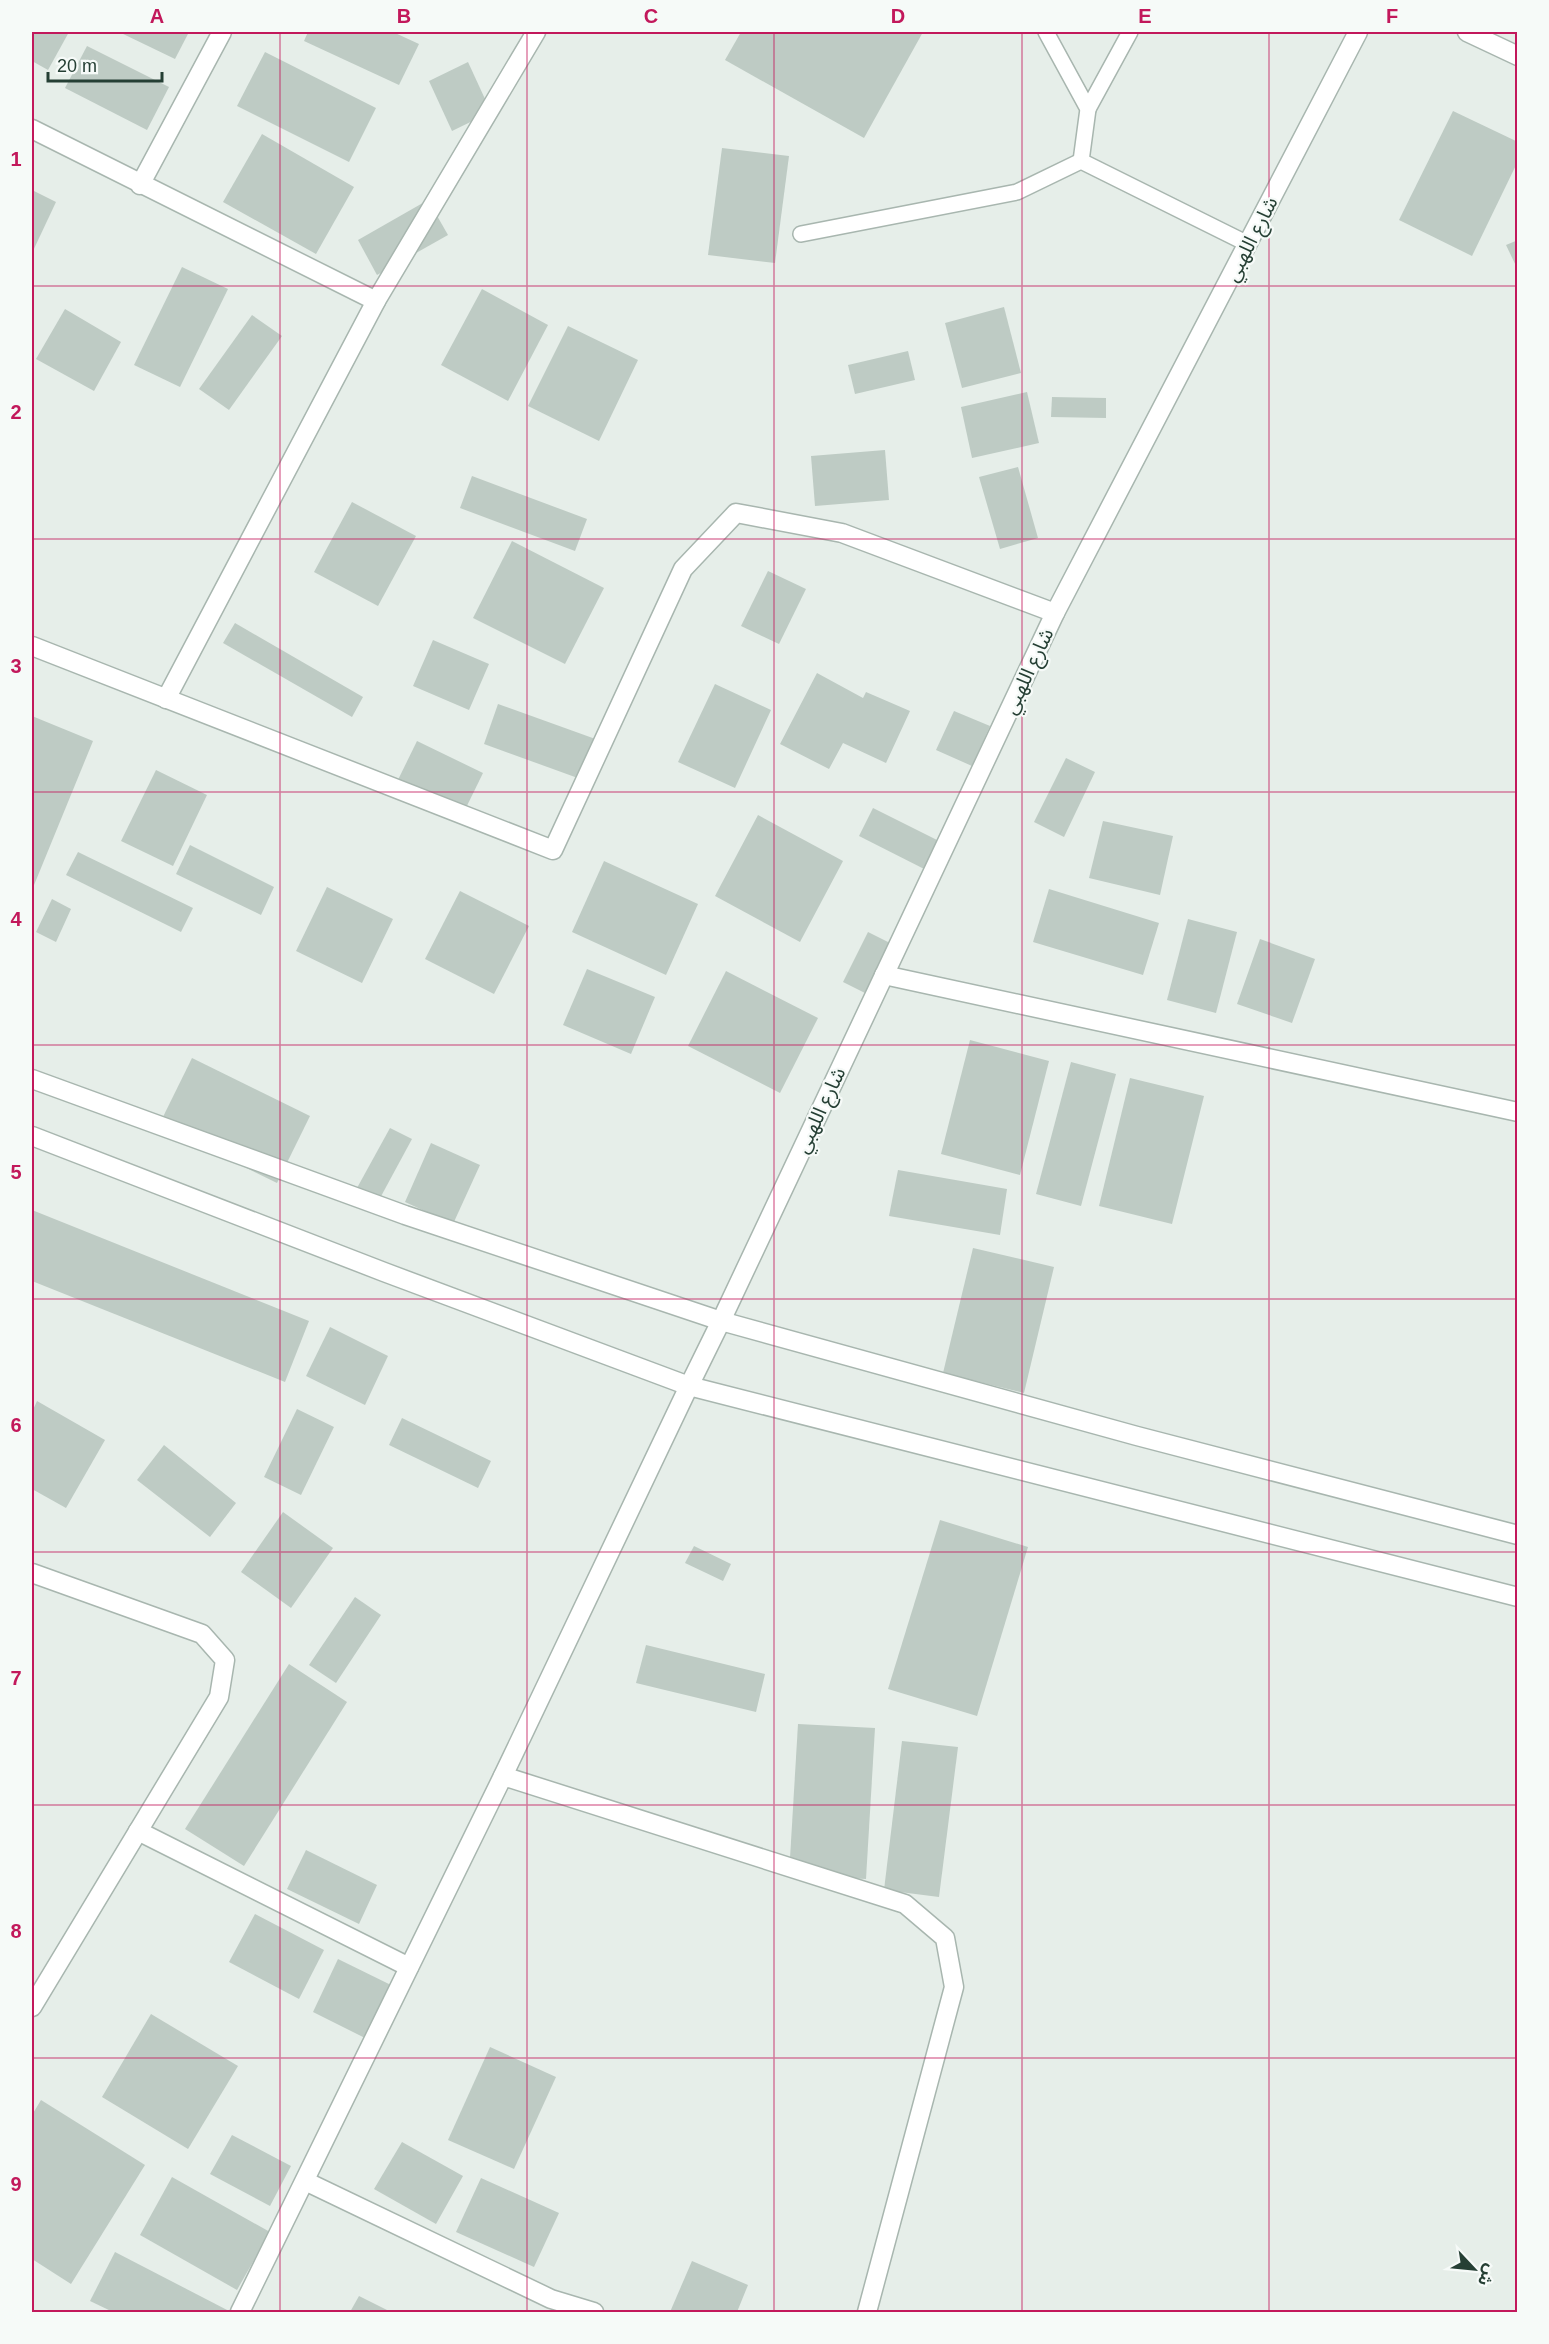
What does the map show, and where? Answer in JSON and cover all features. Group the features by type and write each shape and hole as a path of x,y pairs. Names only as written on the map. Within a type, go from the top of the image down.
{"street":[{"path":"140,184 222,32"},
{"path":"166,699 376,301 536,32"},
{"name":"شارع اللهبي","path":"240,2313 503,1776 690,1386 1055,613 1358,32"},
{"path":"1467,32 1518,56"},
{"path":"32,129 376,301"},
{"path":"32,646 553,850 683,569 736,513 842,533 1055,613"},
{"path":"884,975 1518,1112"},
{"path":"32,1079 405,1215 720,1321 1137,1436 1518,1535"},
{"path":"32,1136 384,1272 690,1386 1518,1597"},
{"path":"32,1573 202,1634 225,1660 219,1697 32,2007"},
{"path":"503,1776 905,1904 945,1938 954,1987 867,2313"},
{"path":"138,1831 409,1967"},
{"path":"305,2181 549,2306 594,2313"}],"lane":[{"path":"1046,32 1088,109"},
{"path":"1081,161 1088,109 1130,32"},
{"path":"1081,161 1248,244"},
{"path":"801,234 1017,192 1081,161"}],"building":[{"path":"32,32 69,32 48,70 32,61"},
{"path":"119,32 189,32 175,59"},
{"path":"308,32 393,32 419,44 399,85 304,41"},
{"path":"741,32 923,32 864,138 725,60"},
{"path":"87,46 169,87 147,130 65,88"},
{"path":"265,52 376,108 349,162 237,106"},
{"path":"468,62 491,112 452,131 429,81"},
{"path":"1453,111 1518,142 1518,161 1472,256 1399,220"},
{"path":"262,134 354,187 316,254 223,202"},
{"path":"722,148 789,156 775,263 708,255"},
{"path":"32,190 56,202 32,253"},
{"path":"428,200 448,235 377,275 358,240"},
{"path":"1518,240 1518,270 1506,245"},
{"path":"182,267 228,289 180,387 134,365"},
{"path":"482,289 548,325 508,401 441,365"},
{"path":"1004,307 1021,373 962,388 945,323"},
{"path":"65,309 121,342 94,391 36,359"},
{"path":"252,315 282,336 229,410 199,389"},
{"path":"568,326 638,360 599,441 528,406"},
{"path":"908,351 915,380 855,394 848,365"},
{"path":"1027,392 1039,443 972,458 961,407"},
{"path":"1052,397 1106,398 1106,418 1051,417"},
{"path":"885,450 889,500 815,506 811,456"},
{"path":"1018,467 1038,538 1000,549 979,477"},
{"path":"472,476 587,519 575,551 460,508"},
{"path":"352,502 416,536 378,606 314,572"},
{"path":"512,541 604,588 565,664 473,618"},
{"path":"768,571 806,589 779,644 741,626"},
{"path":"235,623 363,697 352,717 223,643"},
{"path":"433,640 489,664 469,710 413,686"},
{"path":"817,673 863,698 866,692 910,711 886,763 843,743 829,769 780,744"},
{"path":"715,684 771,710 735,788 678,762"},
{"path":"498,704 601,741 586,781 484,744"},
{"path":"954,711 990,726 972,766 936,750"},
{"path":"32,716 93,741 32,890"},
{"path":"417,741 483,773 461,818 395,786"},
{"path":"1066,758 1095,772 1064,837 1034,822"},
{"path":"156,770 207,795 173,866 121,841"},
{"path":"873,808 951,847 936,875 859,836"},
{"path":"758,815 843,861 800,942 715,896"},
{"path":"1103,821 1173,836 1160,895 1089,878"},
{"path":"190,845 274,887 261,915 176,874"},
{"path":"78,852 193,908 181,932 66,875"},
{"path":"604,861 698,904 666,975 572,932"},
{"path":"327,887 393,919 362,983 296,951"},
{"path":"1049,889 1159,923 1143,975 1033,942"},
{"path":"460,891 529,926 494,994 425,959"},
{"path":"52,899 71,909 56,942 36,932"},
{"path":"1188,919 1237,932 1216,1013 1167,1000"},
{"path":"868,932 894,945 869,995 843,982"},
{"path":"1260,939 1315,959 1292,1023 1237,1004"},
{"path":"587,969 655,997 631,1054 563,1025"},
{"path":"726,971 818,1018 780,1093 688,1046"},
{"path":"970,1040 1049,1061 1020,1175 941,1154"},
{"path":"192,1058 310,1116 277,1183 159,1125"},
{"path":"1071,1062 1116,1074 1081,1206 1036,1194"},
{"path":"1130,1078 1204,1096 1172,1224 1099,1206"},
{"path":"390,1128 412,1139 379,1200 357,1188"},
{"path":"431,1143 480,1165 453,1224 405,1202"},
{"path":"898,1170 1007,1189 1000,1235 889,1216"},
{"path":"32,1210 309,1321 285,1382 32,1281"},
{"path":"973,1248 1054,1267 1024,1393 943,1373"},
{"path":"330,1327 388,1356 365,1405 306,1376"},
{"path":"37,1401 105,1440 66,1508 32,1489 32,1412"},
{"path":"297,1409 334,1427 301,1495 264,1477"},
{"path":"402,1418 491,1461 478,1488 389,1445"},
{"path":"164,1445 236,1503 210,1537 137,1480"},
{"path":"283,1512 333,1548 291,1608 241,1572"},
{"path":"940,1520 1028,1547 977,1716 888,1689"},
{"path":"694,1546 731,1564 723,1581 685,1563"},
{"path":"355,1597 381,1615 336,1683 309,1665"},
{"path":"646,1645 765,1674 756,1712 636,1683"},
{"path":"289,1664 347,1702 244,1866 185,1829"},
{"path":"798,1724 875,1728 866,1879 789,1875"},
{"path":"902,1741 958,1747 939,1897 884,1890"},
{"path":"306,1850 377,1885 359,1924 287,1889"},
{"path":"255,1914 324,1950 299,1999 229,1962"},
{"path":"338,1959 393,1986 367,2039 313,2012"},
{"path":"151,2014 238,2066 188,2149 102,2097"},
{"path":"490,2047 556,2077 514,2169 448,2140"},
{"path":"41,2100 145,2165 71,2284 32,2259 32,2115"},
{"path":"232,2135 291,2166 270,2206 210,2174"},
{"path":"402,2142 463,2176 436,2224 374,2189"},
{"path":"172,2177 270,2232 237,2290 140,2235"},
{"path":"481,2178 559,2213 534,2267 456,2232"},
{"path":"115,2252 231,2312 113,2312 90,2301"},
{"path":"692,2261 748,2285 737,2312 670,2312"},
{"path":"359,2296 391,2312 350,2312"}]}
